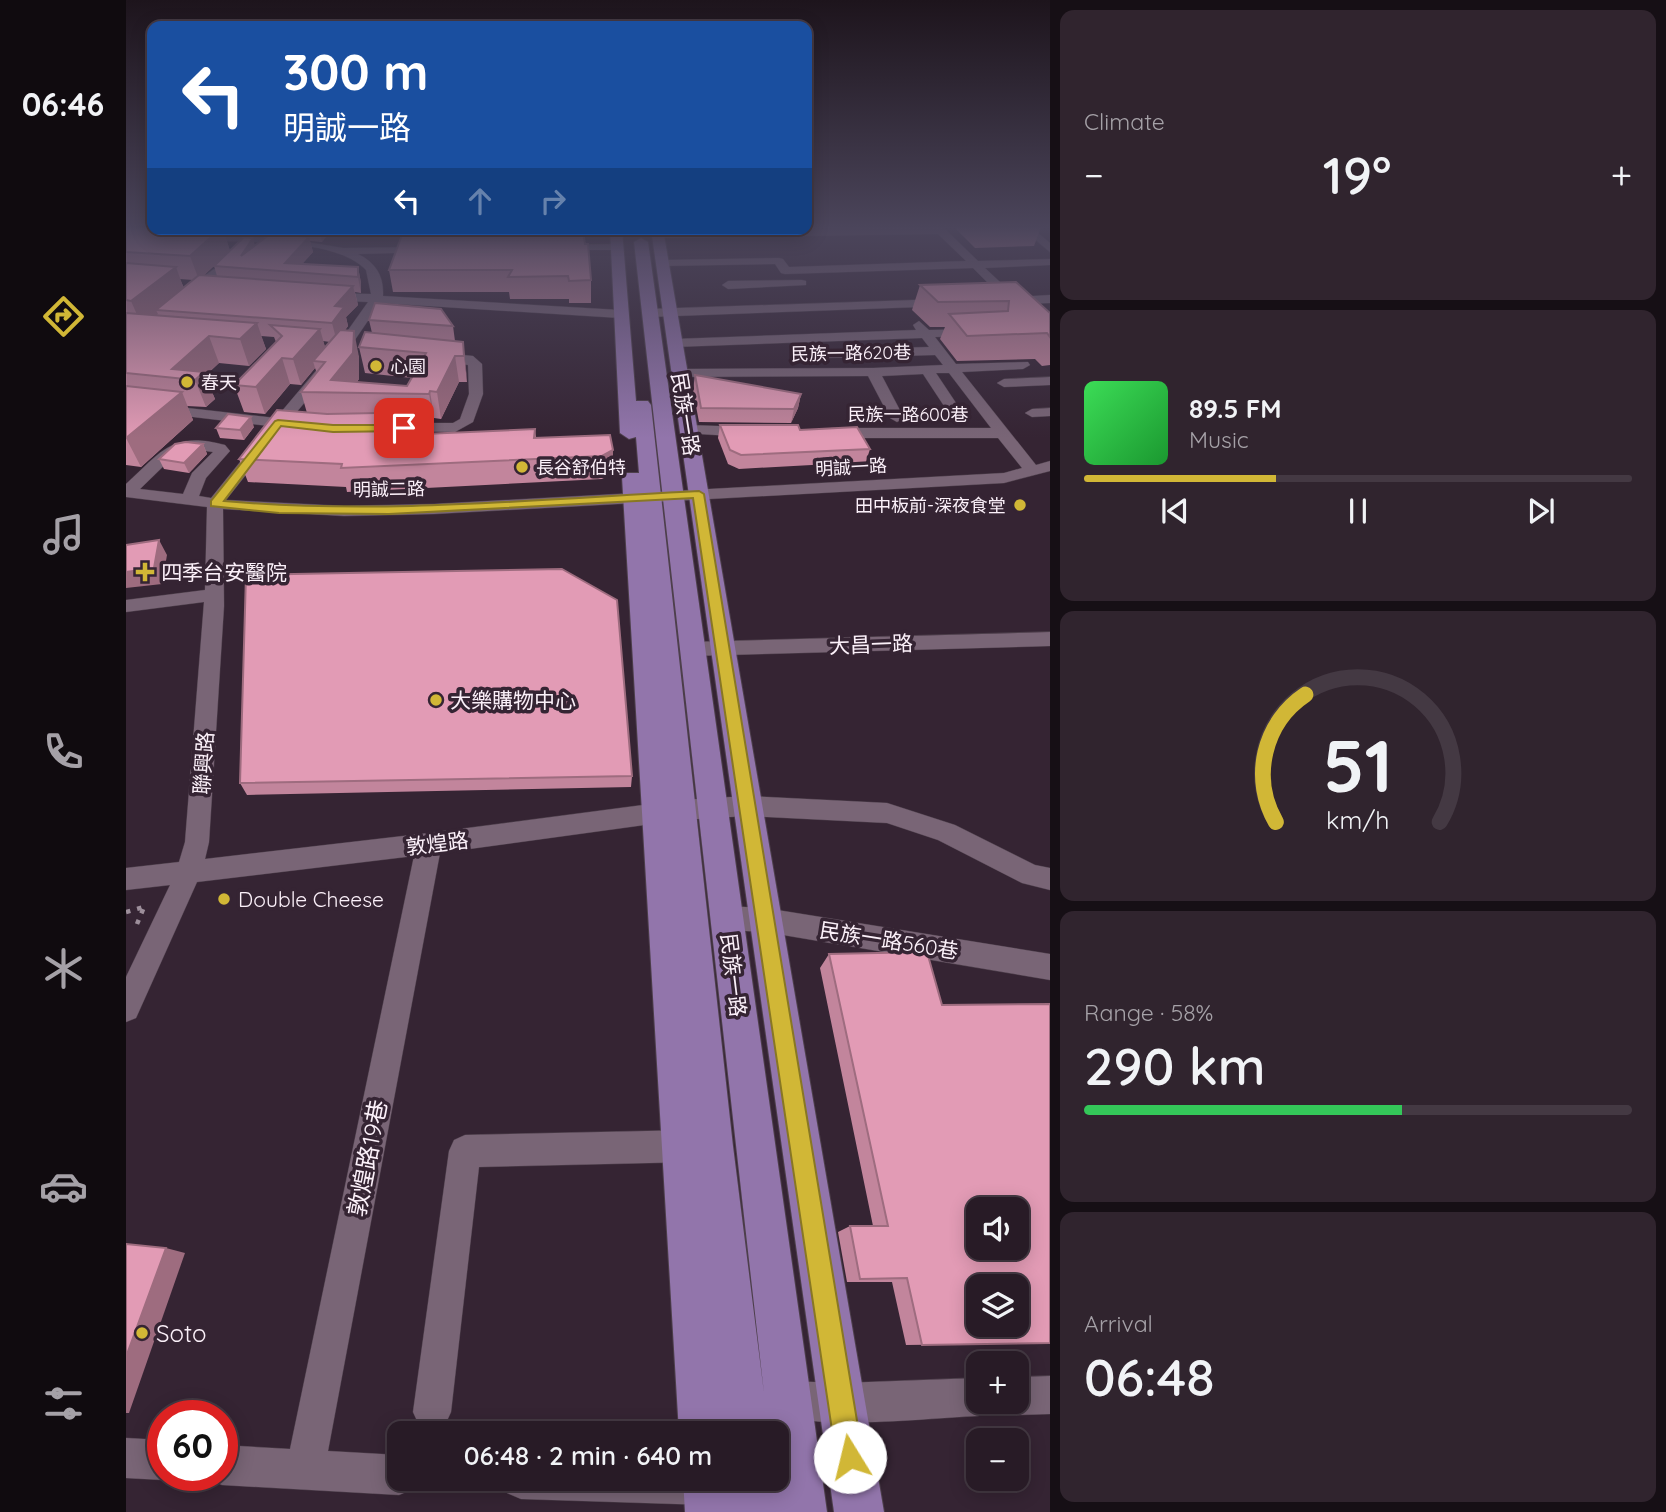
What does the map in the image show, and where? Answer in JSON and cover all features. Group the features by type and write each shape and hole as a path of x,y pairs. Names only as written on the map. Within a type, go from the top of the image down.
{"main road":[{"name":"民族一路","path":"641,298 655,353 688,430 665,495"},
{"name":"民族一路","path":"641,298 655,353 665,495 707,649 700,810 698,1146 703,1421"},
{"name":"民族一路","path":"659,298 655,353 665,495 700,810 727,918 802,1512"},
{"name":"民族一路","path":"700,810 765,919 859,1512"},
{"name":"民族一路","path":"698,1146 743,1421"},
{"path":"721,1491 754,1512"}],"street":[{"path":"340,298 376,300 655,353 992,331"},
{"path":"812,298 819,309"},
{"path":"1008,298 1050,337"},
{"path":"997,301 1050,299"},
{"path":"215,504 278,423 348,350 376,300"},
{"path":"655,353 819,309 911,309 956,303"},
{"path":"911,309 923,334 953,368 1032,471"},
{"path":"326,348 348,350"},
{"path":"821,354 938,351"},
{"name":"民族一路620巷","path":"655,353 873,372 1023,365"},
{"path":"390,428 455,427 466,422 476,394 475,364 468,359 416,355"},
{"path":"927,370 953,409"},
{"path":"873,372 897,418"},
{"path":"1004,383 1050,381"},
{"path":"126,405 306,426"},
{"path":"1032,413 1050,412"},
{"path":"688,430 769,432"},
{"name":"民族一路600巷","path":"810,433 1001,433"},
{"path":"126,492 173,449 189,444 220,449 222,451 198,476 189,500"},
{"name":"明誠一路","path":"665,495 1004,478 1050,466"},
{"name":"明誠二路","path":"126,492 215,504 357,511 665,495"},
{"name":"聯興路","path":"126,1008 189,872 198,834 214,595 215,504"},
{"path":"126,606 214,595"},
{"name":"大昌一路","path":"707,649 1050,639"},
{"name":"敦煌路","path":"126,879 700,810 887,813 946,832 1031,875 1050,879"},
{"name":"敦煌路19巷","path":"305,1471 429,844"},
{"name":"民族一路560巷","path":"727,918 765,919 1050,967"},
{"path":"432,1412 465,1151 698,1146"},
{"path":"1029,1396 1050,1395"},
{"path":"787,1400 841,1402 966,1397"},
{"path":"126,1458 147,1459"},
{"path":"238,1466 387,1474"}],"path":[{"path":"126,912 144,906"}],"building":[{"path":"171,298 343,298 335,306 344,307 332,323 156,310"},
{"path":"933,298 1033,298 1050,313 1050,337 1047,333 967,336 949,314 1008,311 1009,301 938,302"},
{"path":"375,303 441,309 453,326 369,320"},
{"path":"126,313 257,323 240,339 209,336 172,369 204,372 195,380 126,373"},
{"path":"270,325 320,329 293,359 282,358 256,387 234,385 282,336"},
{"path":"340,330 354,331 353,353 331,380 407,386 426,353 359,347 365,332 463,342 464,356 455,356 437,392 430,391 429,394 301,392 325,362 313,361"},
{"path":"695,375 801,394 794,409 701,408"},
{"path":"126,386 182,392 126,438"},
{"path":"277,410 327,414 428,412 425,434 535,429 534,438 610,435 613,450 602,456 341,468 342,464 239,459"},
{"path":"228,414 251,417 240,430 216,428"},
{"path":"720,425 798,425 800,430 857,427 870,449 741,455 730,450"},
{"path":"175,444 203,444 184,463 159,459"},
{"path":"159,540 154,568 126,572 126,545"},
{"name":"大樂購物中心","path":"562,569 617,600 632,776 240,783 246,575"},
{"path":"927,952 942,1005 1050,1004 1050,1343 922,1345 907,1278 860,1279 850,1226 888,1226 829,954"},
{"path":"126,1244 166,1248 126,1357"}],"place":[{"name":"心園","path":"376,366"},
{"name":"春天","path":"187,382"},
{"name":"長谷舒伯特","path":"522,467"},
{"name":"田中板前-深夜食堂","path":"1020,505"},
{"name":"四季台安醫院","path":"145,572"},
{"name":"大樂購物中心","path":"436,700"},
{"name":"Double Cheese","path":"224,899"},
{"name":"Soto","path":"142,1333"}],"route":[{"path":"404,428 333,429 278,423 215,504 344,511 434,509 699,494 850,1457"}]}
